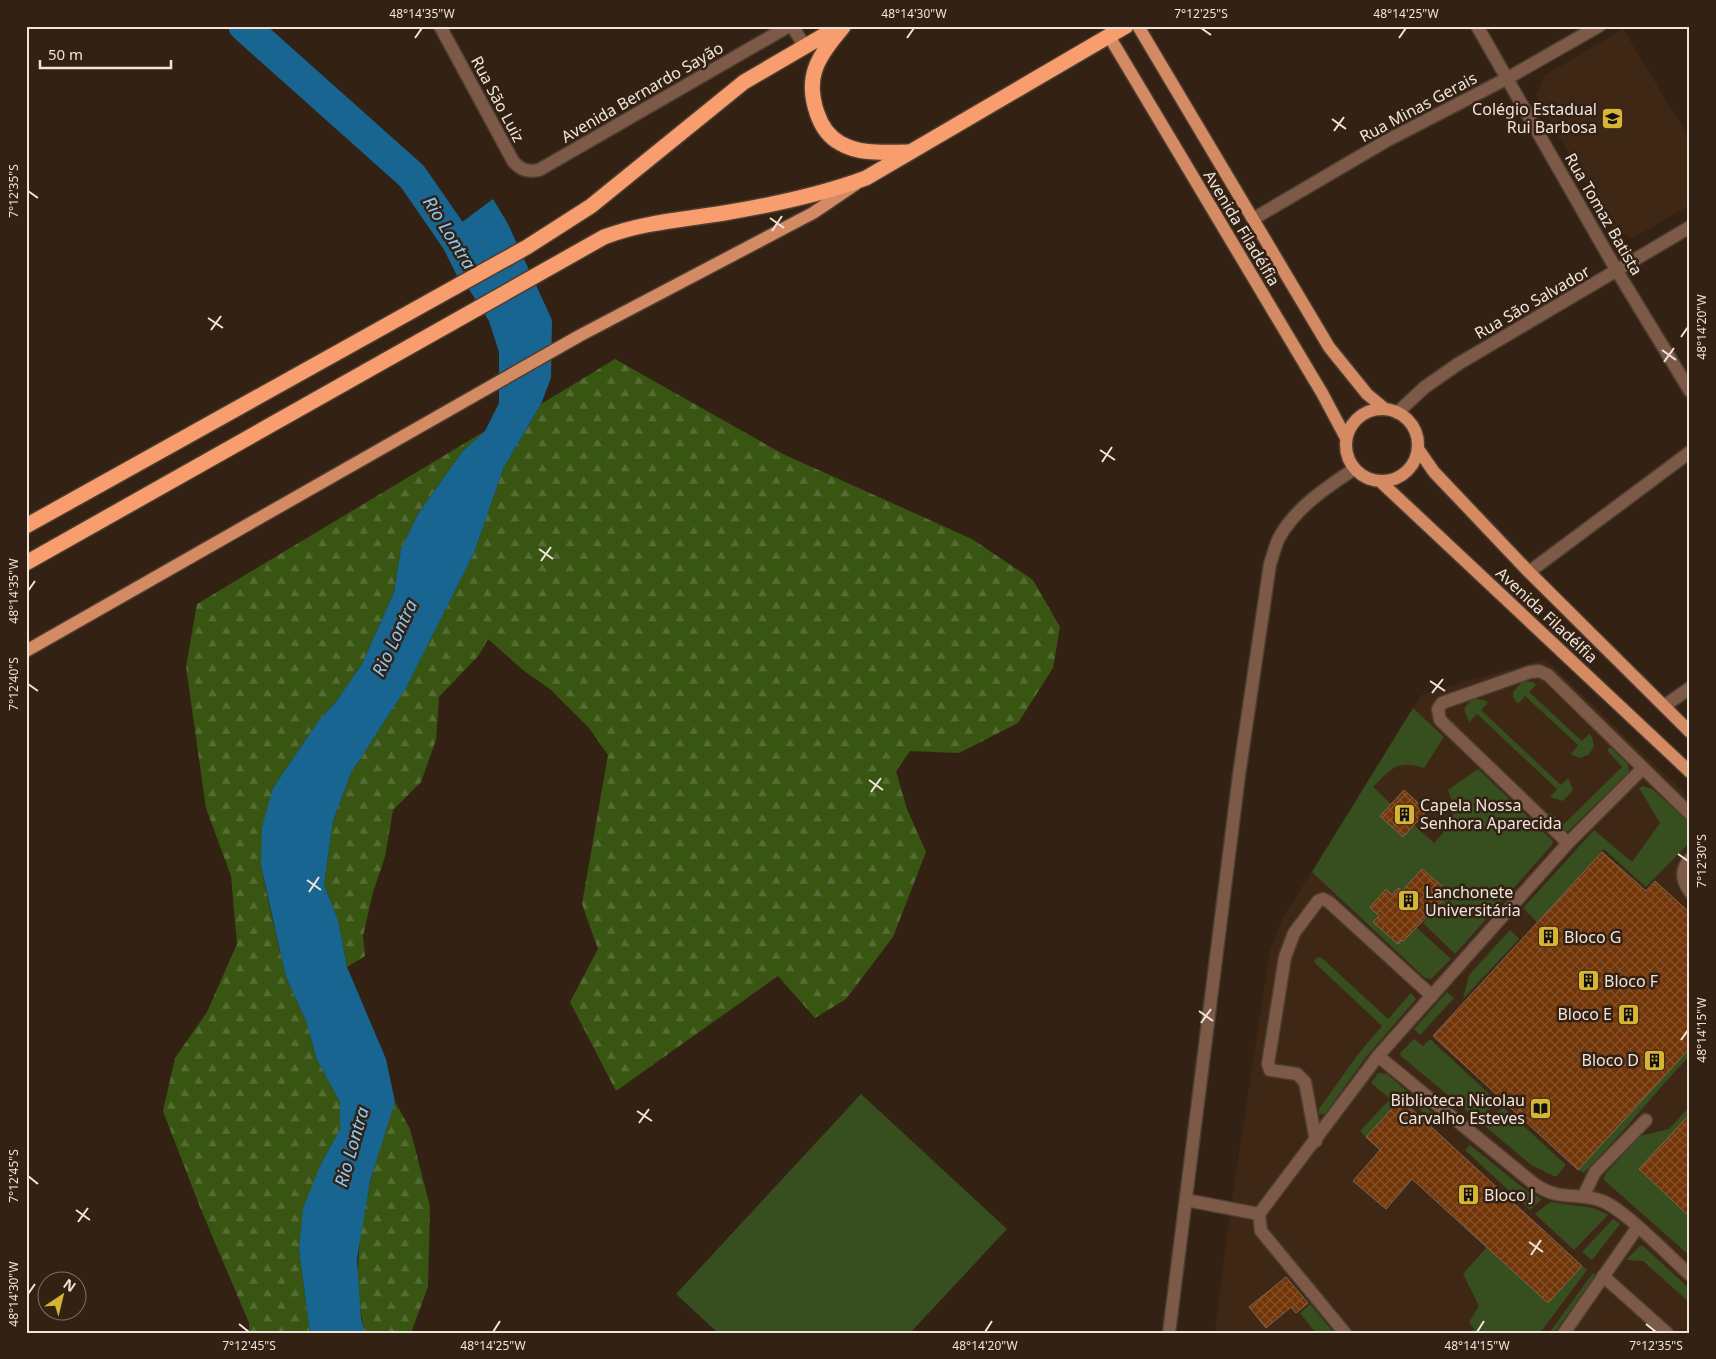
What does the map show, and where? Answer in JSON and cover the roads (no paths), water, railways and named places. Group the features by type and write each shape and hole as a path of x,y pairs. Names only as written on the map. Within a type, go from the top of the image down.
{"highway":[{"path":"26,526 527,247 591,206 744,82 804,45 840,26"},
{"path":"844,26 822,53 812,76 813,100 822,126 840,143 867,152 910,152"},
{"path":"26,563 452,321 604,237 633,226 759,207 824,192 866,178 1126,26"}],"main road":[{"name":"Avenida Filadélfia","path":"1138,26 1330,347 1366,394 1391,411"},
{"name":"Avenida Filadélfia","path":"1108,36 1317,384 1346,438"},
{"path":"26,651 578,336 813,212 866,178"},
{"path":"1391,411 1407,419 1417,438 1418,449 1409,469 1392,480 1381,482 1371,480 1354,469 1348,460 1346,438 1353,424 1365,413 1391,411"},
{"name":"Avenida Filadélfia","path":"1418,449 1434,472 1529,572 1690,732"},
{"name":"Avenida Filadélfia","path":"1381,482 1690,772"}],"street":[{"name":"Rua São Luiz","path":"440,26 513,161 519,168 528,172 538,170"},
{"name":"Avenida Bernardo Sayão","path":"538,170 790,26"},
{"path":"790,26 804,45"},
{"name":"Rua Tomaz Batista","path":"1477,26 1617,271 1690,391"},
{"name":"Rua Minas Gerais","path":"1252,219 1386,141 1506,79 1599,26"},
{"name":"Rua São Salvador","path":"1391,411 1458,364 1690,228"},
{"path":"1529,572 1690,452"},
{"path":"1170,1333 1239,775 1270,564 1278,539 1291,519 1328,486 1354,469"},
{"path":"1568,843 1440,720 1438,709 1442,703 1530,672 1539,671 1548,676 1690,814"},
{"path":"1664,706 1690,688"},
{"path":"1345,1333 1261,1231 1259,1214 1316,1141 1378,1056 1568,843 1643,768"},
{"path":"1690,859 1684,868 1683,876 1690,892"},
{"path":"1316,1141 1305,1082 1297,1074 1270,1070 1268,1064 1285,957 1294,933 1318,901 1323,899 1329,902 1432,996"},
{"path":"1378,1056 1538,1187 1556,1195 1583,1197 1609,1205 1690,1275"},
{"path":"1583,1197 1596,1172 1646,1120"},
{"path":"1186,1200 1259,1214"},
{"path":"1564,1333 1637,1228"},
{"path":"1603,1276 1667,1333"}],"water":[{"path":"493,199 508,224 552,320 551,378 541,404 503,469 474,553 406,688 351,773 333,821 324,885 338,920 347,967 386,1059 395,1102 370,1181 357,1259 361,1318 365,1333 310,1333 299,1250 303,1208 321,1164 340,1129 340,1102 317,1060 306,1021 286,977 261,866 262,827 273,788 319,720 335,703 362,664 394,592 401,549 418,514 462,452 485,431 499,403 499,352 489,321 438,240"}],"waterway":[{"name":"Rio Lontra","path":"244,26 412,176 457,241 471,269"}],"place":[{"name":"Colégio Estadual Rui Barbosa","path":"1613,118"},
{"name":"Capela Nossa Senhora Aparecida","path":"1404,814"},
{"name":"Lanchonete Universitária","path":"1409,901"},
{"name":"Bloco G","path":"1548,937"},
{"name":"Bloco F","path":"1588,981"},
{"name":"Bloco E","path":"1628,1014"},
{"name":"Bloco D","path":"1655,1060"},
{"name":"Biblioteca Nicolau Carvalho Esteves","path":"1541,1109"},
{"name":"Bloco J","path":"1468,1195"}]}
